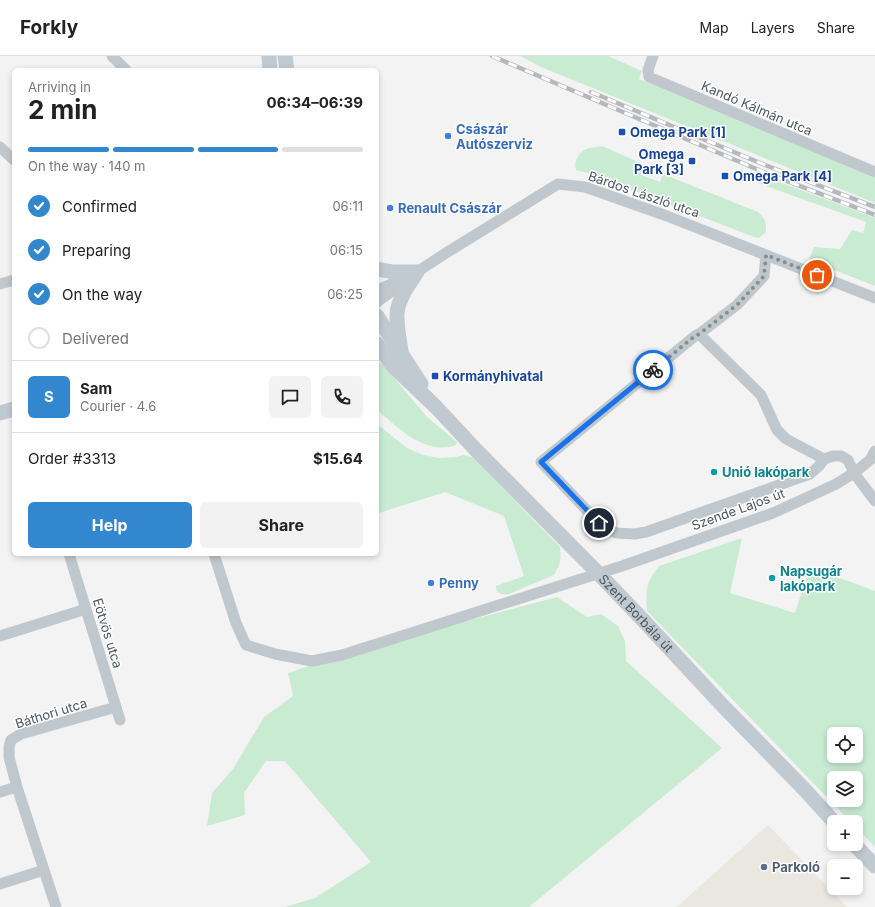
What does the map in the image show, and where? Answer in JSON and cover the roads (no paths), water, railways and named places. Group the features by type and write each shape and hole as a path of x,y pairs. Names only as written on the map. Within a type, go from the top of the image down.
{"street":[{"path":"112,56 124,68"},
{"path":"269,56 270,68"},
{"path":"285,56 287,68"},
{"name":"Kandó Kálmán utca","path":"653,56 648,70 650,77 875,172"},
{"path":"0,146 12,158"},
{"name":"Bárdos László utca","path":"417,272 558,184 585,187 693,226 875,298"},
{"path":"766,255 764,276 737,305 695,336 541,462 599,523 616,533 635,534 646,532 810,474 824,459 833,456 841,456 848,460 854,473 875,501"},
{"path":"379,269 393,272 417,272"},
{"path":"379,289 417,272"},
{"path":"379,300 417,272"},
{"path":"379,356 397,360 396,317 398,306 404,292 417,272"},
{"path":"0,284 12,281"},
{"name":"Szent Borbála út","path":"379,320 397,360"},
{"path":"699,334 761,395 777,430 786,439 824,459"},
{"name":"Szent Borbála út","path":"379,346 397,360 436,407 481,456 598,573 828,815"},
{"path":"0,413 12,410"},
{"name":"Szende Lajos út","path":"215,556 236,623 246,645 281,655 312,661 342,655 622,566 773,513 836,484 854,473 870,460 875,451"},
{"name":"Eötvös utca","path":"70,556 120,720"},
{"path":"0,636 86,609"},
{"name":"Báthori utca","path":"17,787 9,757 11,740 21,734 116,707"},
{"path":"0,792 17,787 56,907"},
{"path":"861,851 875,866"},
{"path":"0,884 44,870"}],"railway":[{"path":"492,56 761,171 875,215"},
{"path":"591,92 765,165 875,207"}],"place":[{"name":"Omega Park [1]","path":"622,132"},
{"name":"Császár Autószerviz","path":"448,136"},
{"name":"Omega Park [3]","path":"692,161"},
{"name":"Omega Park [4]","path":"725,176"},
{"name":"Renault Császár","path":"390,208"},
{"name":"Kormányhivatal","path":"435,376"},
{"name":"Unió lakópark","path":"714,472"},
{"name":"Napsugár lakópark","path":"772,578"},
{"name":"Penny","path":"431,583"},
{"name":"Parkoló","path":"764,867"}]}
